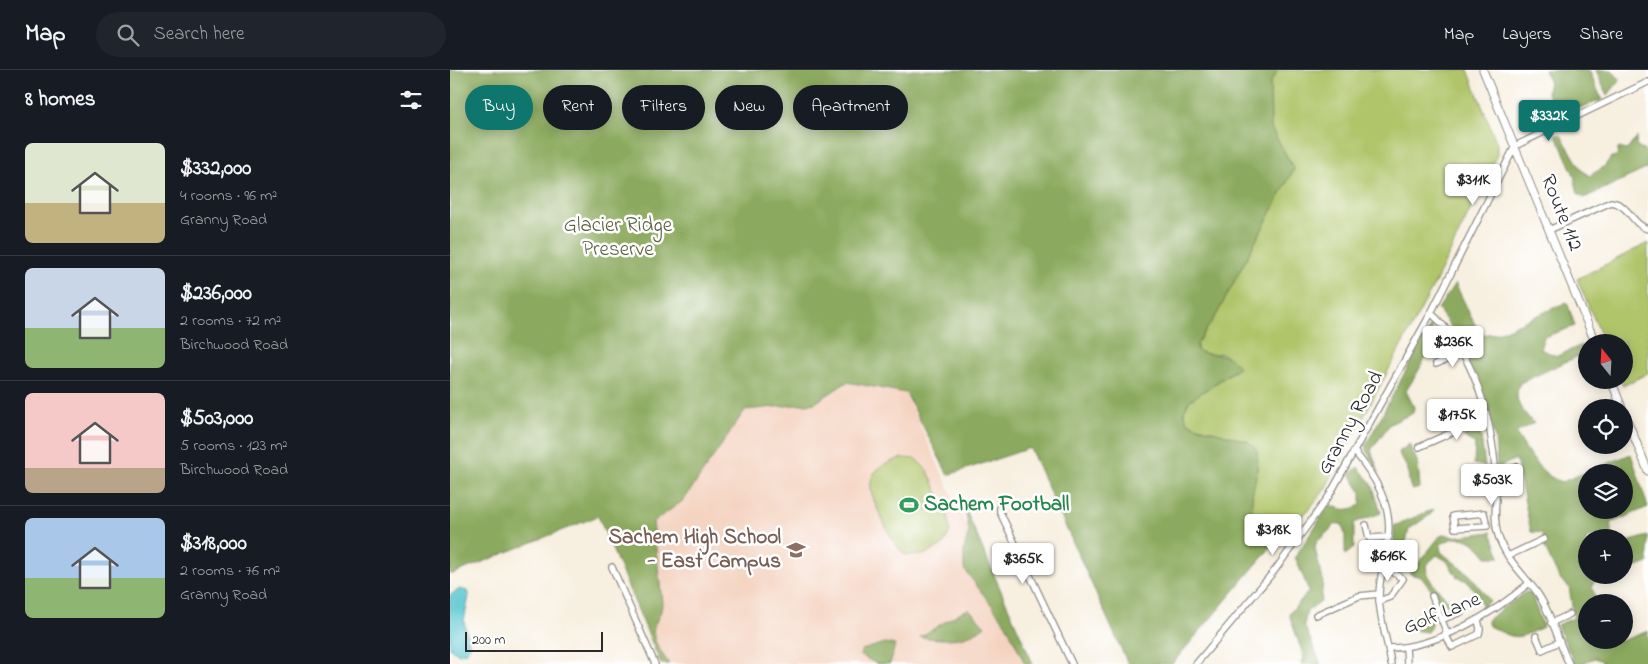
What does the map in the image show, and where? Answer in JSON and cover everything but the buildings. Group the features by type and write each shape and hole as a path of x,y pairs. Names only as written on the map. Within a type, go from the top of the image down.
{"main road":[{"name":"Route 112","path":"1483,70 1592,334"},
{"path":"1633,434 1648,471"}],"street":[{"path":"1515,146 1648,82"},
{"name":"Granny Road","path":"1196,664 1296,542 1329,496 1430,313 1515,146"},
{"path":"1549,230 1611,202 1624,207 1641,227 1648,229"},
{"path":"1430,313 1454,338 1463,353 1487,417 1496,476 1496,526 1498,534 1508,556 1536,592 1569,664"},
{"path":"1436,364 1463,353"},
{"path":"1420,447 1487,417"},
{"path":"1354,451 1370,471 1380,490 1387,512 1389,537 1383,564 1379,598 1391,664"},
{"path":"1496,476 1518,467"},
{"path":"1000,501 1000,512 1072,664"},
{"path":"1487,526 1484,512 1453,516 1454,528 1496,526"},
{"path":"1366,525 1369,538 1389,537"},
{"path":"1508,556 1544,539"},
{"path":"1316,615 1359,596 1390,597 1403,579 1383,564"},
{"path":"612,567 655,664"},
{"name":"Golf Lane","path":"1389,648 1406,647 1446,634 1478,620 1493,612 1528,584"},
{"path":"1432,596 1452,647 1479,634 1478,620"},
{"path":"1441,620 1462,612"},
{"path":"1551,622 1570,614"},
{"path":"1536,636 1542,650 1559,642"},
{"path":"1406,647 1407,664"}],"shaded area":[{"name":"Sachem High School - East Campus","path":"873,323 1030,664 663,664 566,435"}],"green space":[{"name":"Glacier Ridge Preserve","path":"450,70 1278,70 1270,83 1271,128 1294,169 1217,314 1197,343 1197,350 1228,357 1239,367 1189,401 1184,411 1187,421 1195,426 1247,441 1256,449 1258,460 1252,494 1252,511 1257,527 1271,547 1172,664 1128,664 1030,448 948,475 906,393 847,382 815,403 745,410 684,500 653,522 662,602 661,611 655,624 654,635 657,645 669,664 661,664 598,516 450,575"},
{"path":"1278,70 1468,70 1497,144 1497,155 1435,283 1324,491 1304,515 1293,520 1271,547 1257,527 1252,511 1252,494 1258,460 1256,449 1247,441 1195,426 1187,421 1184,411 1189,401 1239,368 1221,353 1206,355 1197,350 1197,343 1217,314 1294,169 1271,128 1270,83"},
{"path":"1544,70 1589,70 1602,100 1557,116 1547,93 1549,81"},
{"path":"1596,70 1612,70 1620,80 1607,96"},
{"path":"1556,135 1561,135 1581,169 1589,176 1604,167 1611,157 1617,156 1618,148 1627,150 1637,137 1636,145 1648,153 1648,168 1584,198 1578,194 1574,175"},
{"path":"1648,243 1648,373 1633,381 1633,334 1601,334 1577,279"},
{"path":"1455,283 1480,335 1498,333 1567,302 1575,326 1544,337 1540,349 1557,356 1578,347 1578,356 1520,383 1517,395 1518,400 1522,410 1534,423 1516,433 1535,462 1554,479 1562,482 1578,475 1578,519 1620,519 1611,523 1611,529 1578,529 1578,584 1593,584 1592,587 1594,594 1578,594 1578,649 1633,649 1633,637 1648,631 1648,664 1602,664 1602,661 1594,658 1581,664 1575,664 1557,625 1574,618 1569,587 1559,578 1544,546 1542,533 1531,532 1516,459 1497,468 1495,438 1477,382 1456,334 1438,309"},
{"path":"1431,324 1430,344 1420,368 1406,391 1414,407 1413,413 1390,424 1371,450 1379,473 1366,450 1367,443"},
{"path":"1477,429 1481,437 1485,466 1474,464 1475,444 1463,436"},
{"path":"1409,444 1418,463 1420,488 1412,490 1407,469 1399,452"},
{"path":"1631,454 1648,507 1633,513 1633,464 1607,464"},
{"name":"Sachem Football","path":"902,458 916,459 928,471 948,516 950,531 943,545 923,555 905,555 898,547 882,519 871,489 871,481 879,468"},
{"path":"1358,467 1372,484 1381,513 1354,523 1354,548 1345,555 1345,535 1342,524 1336,524 1316,543 1315,549 1323,580 1321,601 1307,611 1304,625 1321,664 1301,664 1304,658 1289,614 1309,591 1295,557 1330,504 1346,509 1361,505 1361,492 1350,474"},
{"path":"964,506 1033,664 1025,664 1006,624 964,569 964,550 969,531"},
{"path":"1434,509 1430,515 1409,529 1406,542 1394,546 1394,526"},
{"path":"1491,532 1500,557 1487,557 1477,546 1466,539 1454,538 1440,545 1441,552 1470,575 1490,601 1482,606 1478,595 1467,581 1457,577 1447,561 1437,555 1426,565 1427,572 1432,583 1444,595 1451,606 1440,601 1421,577 1410,574 1440,536 1446,534 1453,537"},
{"path":"1648,536 1648,563 1633,569 1633,540"},
{"path":"1526,592 1531,593 1543,627 1516,637 1489,626 1487,620"},
{"path":"969,609 985,626 978,631 954,639 920,637 961,612"},
{"path":"1424,612 1432,620 1430,628 1427,632 1412,630 1405,621"},
{"path":"885,643 895,645 890,664 877,664 860,655 862,650"}],"water":[{"path":"460,589 467,591 469,596 464,621 470,647 466,652 459,654 450,648 450,595"}],"place":[{"name":"Sachem Football","path":"909,505"},
{"name":"Sachem High School - East Campus","path":"796,550"}]}
